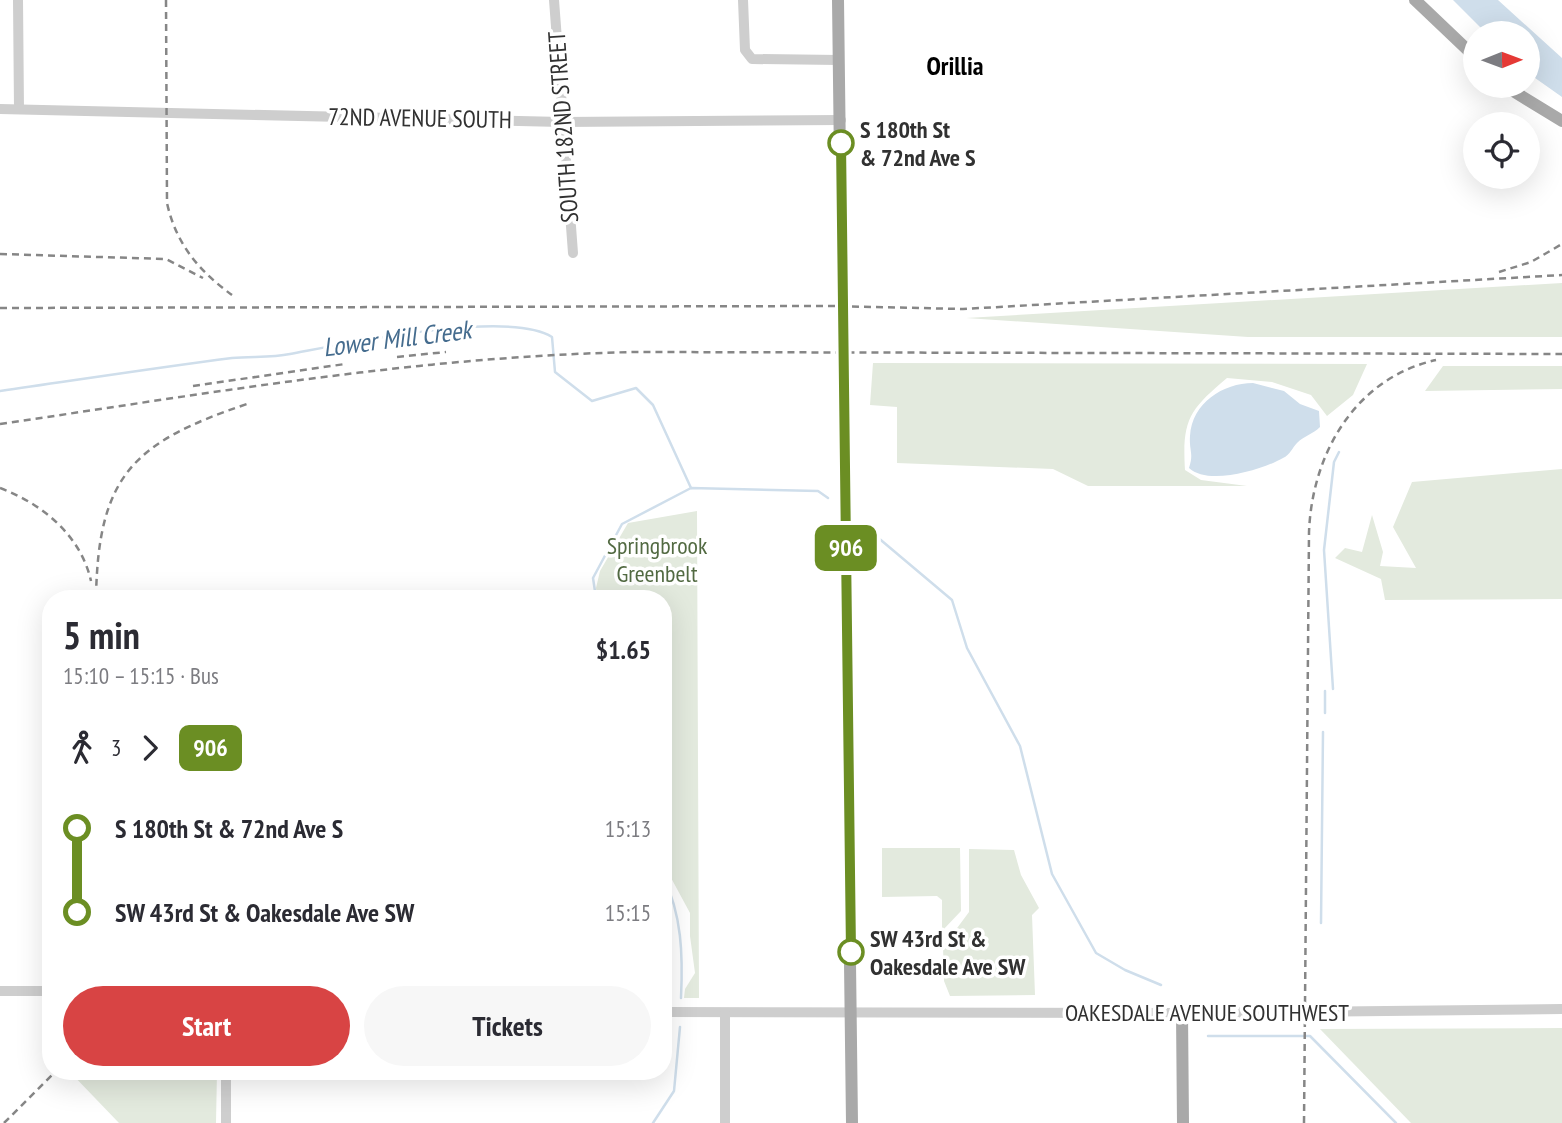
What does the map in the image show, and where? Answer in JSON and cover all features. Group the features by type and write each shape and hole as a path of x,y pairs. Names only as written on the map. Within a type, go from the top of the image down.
{"main road":[{"path":"1415,0 1463,46"},
{"path":"837,3 841,120 852,1123"},
{"path":"1525,98 1562,121"},
{"path":"1182,1013 1183,1123"}],"street":[{"path":"18,0 19,109"},
{"name":"SOUTH 182ND STREET","path":"554,0 573,253"},
{"path":"743,0 743,40 749,56 759,61 839,60"},
{"name":"72ND AVENUE SOUTH","path":"0,109 562,122 841,120"},
{"path":"0,991 42,991"},
{"name":"OAKESDALE AVENUE SOUTHWEST","path":"672,1012 1182,1013 1562,1009"},
{"path":"725,1013 725,1123"},
{"path":"226,1080 226,1123"}],"green space":[{"path":"1562,283 1562,337 1248,337 966,318"},
{"path":"873,363 1367,364 1353,395 1327,416 1311,395 1272,382 1227,378 1204,399 1196,408 1187,427 1185,470 1201,480 1247,486 1088,486 1053,469 897,463 897,407 870,405"},
{"path":"1443,366 1562,366 1562,389 1425,391"},
{"path":"1562,469 1562,599 1385,600 1381,579 1335,558 1345,548 1362,552 1372,515 1383,552 1380,566 1416,568 1393,527 1412,482"},
{"name":"Springbrook Greenbelt","path":"697,511 699,998 684,998 685,989 695,973 690,913 672,880 672,590 596,590 600,571 628,523"},
{"path":"882,848 960,848 961,911 942,931 942,900 937,896 882,897"},
{"path":"969,849 1014,850 1021,875 1039,908 1032,915 1035,995 950,996 944,981 943,947 969,912"},
{"path":"1562,1028 1562,1123 1411,1123 1320,1029"},
{"path":"78,1080 217,1080 216,1123 119,1123"}],"water":[{"path":"1453,0 1498,0 1521,21 1474,21"},
{"path":"1540,38 1562,58 1562,97 1540,81"},
{"path":"1253,383 1284,391 1300,404 1319,411 1320,427 1295,445 1285,457 1262,467 1222,476 1209,476 1189,468 1190,436 1196,414 1220,391"}],"waterway":[{"name":"Lower Mill Creek","path":"0,391 232,358 283,355 425,331 500,326 530,329 552,337 555,372 592,401 636,388 653,405 691,488"},
{"path":"1333,689 1324,550 1334,462 1339,452"},
{"path":"595,590 593,578 622,524 691,488 818,491 828,498"},
{"path":"863,525 952,600 967,648 1020,746 1052,874 1096,953 1125,970 1161,985"},
{"path":"1325,691 1325,713"},
{"path":"1321,923 1323,732"},
{"path":"672,899 680,936 681,998"},
{"path":"653,1123 674,1091 680,1027"},
{"path":"1208,1036 1310,1036 1396,1123"}],"railway":[{"path":"166,0 167,203 176,231 190,255 209,276 232,295"},
{"path":"1499,272 1531,262 1562,244"},
{"path":"0,254 166,259 203,278"},
{"path":"0,308 831,306 963,309 1562,275"},
{"path":"397,357 446,352"},
{"path":"0,424 396,368 556,355 636,352 1562,354"},
{"path":"1304,1123 1309,532 1312,503 1329,448 1343,424 1361,402 1382,384 1407,369 1436,360"},
{"path":"193,386 345,364"},
{"path":"96,590 98,556 105,521 115,493 130,469 150,450 176,433 247,404"},
{"path":"0,488 31,503 58,524 79,550 91,581"},
{"path":"4,1123 47,1080"}],"bus line":[{"name":"906","path":"841,143 851,952"}],"place":[{"name":"S 180th St & 72nd Ave S","path":"841,143"},
{"name":"SW 43rd St & Oakesdale Ave SW","path":"851,952"}],"district":[{"name":"Orillia","path":"955,65"}]}
